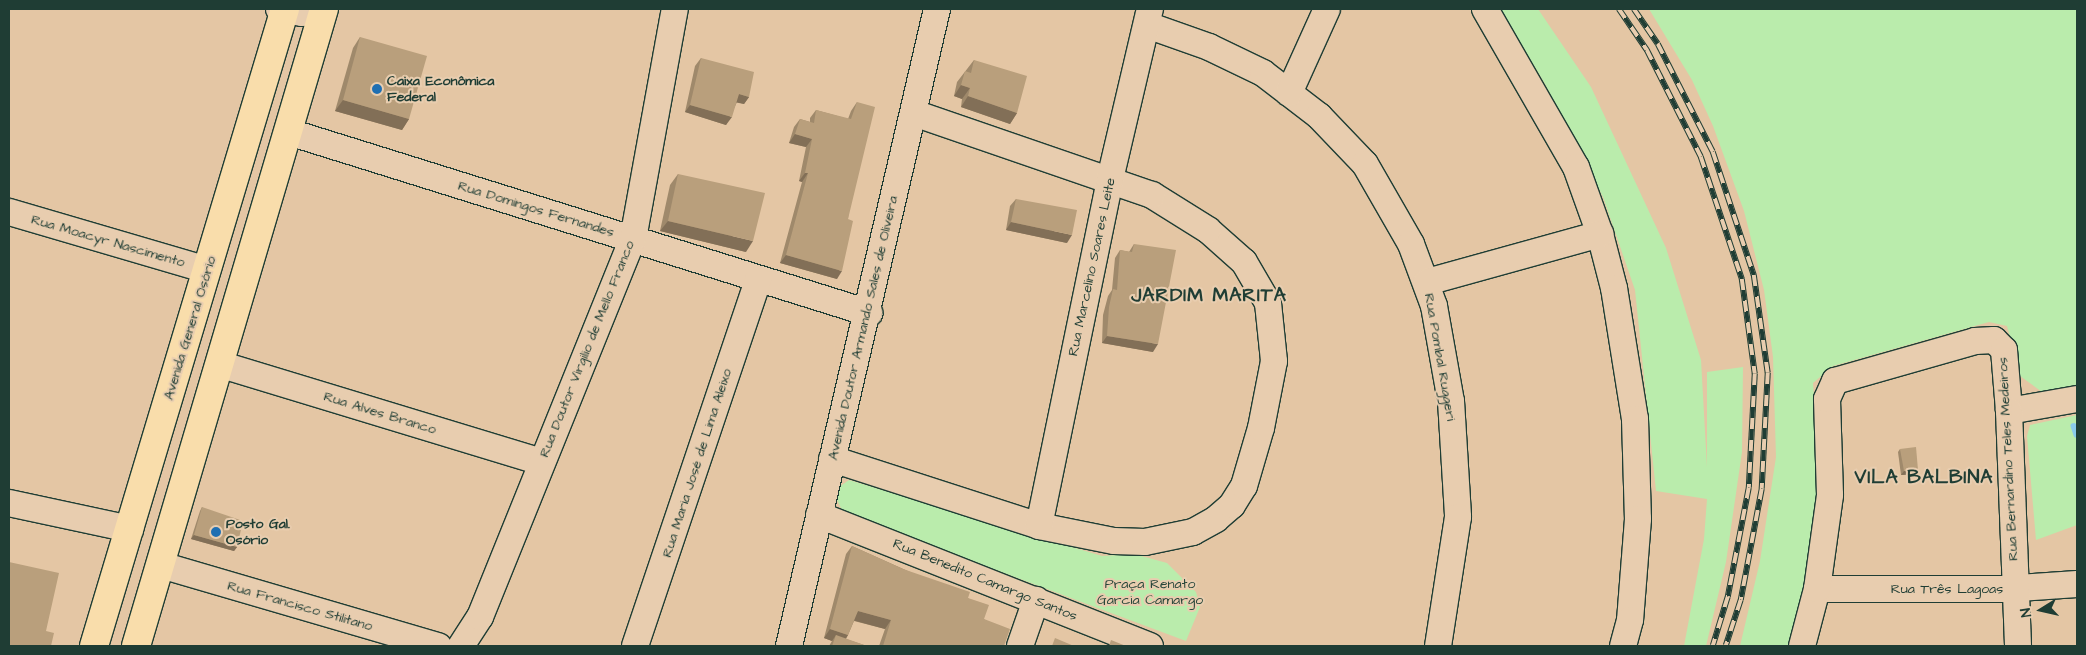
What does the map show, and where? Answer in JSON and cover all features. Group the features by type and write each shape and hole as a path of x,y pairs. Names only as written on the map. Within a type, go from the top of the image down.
{"main road":[{"name":"Avenida General Osório","path":"94,646 283,9"},
{"path":"136,646 324,9"}],"street":[{"path":"283,9 302,13 317,9"},
{"name":"Rua Doutor Virgilio de Mello Franco","path":"461,646 480,617 541,462 633,239 675,9"},
{"name":"Avenida Doutor Armando Sales de Oliveira","path":"790,646 832,459 869,313 936,9"},
{"path":"1289,93 1327,9"},
{"path":"1485,9 1576,168 1600,234 1614,288 1635,419 1638,519 1630,620 1623,646"},
{"name":"Rua Pombal Ruggeri","path":"1148,17 1263,74 1319,116 1365,164 1411,244 1427,282 1451,401 1458,518 1438,646"},
{"name":"Rua Marcelino Soares Leite","path":"1039,526 1110,179 1148,17"},
{"path":"832,459 1039,526 1114,541 1145,542 1193,532 1216,519 1232,504 1244,486 1261,428 1274,361 1268,303 1244,262 1208,230 1152,195 914,113"},
{"name":"Rua Domingos Fernandes","path":"289,132 758,280 869,313"},
{"name":"Rua Moacyr Nascimento","path":"9,212 207,270"},
{"path":"1427,282 1600,234"},
{"name":"Rua Maria José de Lima Aleixo","path":"635,646 758,280"},
{"name":"Rua Bernardino Teles Medeiros","path":"1817,589 1830,494 1827,400 1835,380 1975,341 1994,340 2004,350 2009,411 2014,588 2018,646"},
{"name":"Rua Alves Branco","path":"219,364 541,462"},
{"path":"2009,411 2077,399"},
{"path":"9,504 130,529"},
{"name":"Rua Benedito Camargo Santos","path":"819,515 1150,646"},
{"name":"Rua Francisco Stilitano","path":"161,565 438,646"},
{"name":"Rua Três Lagoas","path":"1817,589 2014,588 2077,584"},
{"path":"1802,646 1817,589"},
{"path":"1020,646 1036,600"}],"green space":[{"path":"1500,9 1538,9 1591,87 1666,248 1701,360 1707,467 1707,372 1743,367 1742,452 1726,562 1706,646 1684,646 1704,539 1707,499 1656,491 1635,290 1603,197 1545,84"},
{"path":"1649,9 2077,9 2077,387 2045,394 2020,376 2007,326 1989,322 1833,366 1813,383 1821,486 1807,582 1789,646 1740,646 1760,561 1776,457 1773,357 1764,290 1744,211 1713,126 1692,80"},
{"path":"2077,415 2077,525 2036,540 2027,436 2030,425"},
{"name":"Praça Renato Garcia Camargo","path":"849,480 1102,556 1134,554 1167,563 1196,592 1200,607 1186,641 860,519 842,510 837,500 839,487"}],"building":[{"name":"Caixa Econômica Federal","path":"360,37 427,56 409,119 343,100"},
{"path":"701,58 754,72 749,97 739,94 732,117 690,105"},
{"path":"974,60 1027,76 1017,113 968,96 970,88 961,85 965,71 971,73"},
{"path":"857,102 875,107 848,219 853,221 842,271 786,255 808,173 805,173 812,139 795,134 800,119 814,123 816,110 851,119"},
{"path":"678,174 765,193 753,241 668,221"},
{"path":"1016,199 1077,210 1072,235 1011,222"},
{"path":"1134,244 1176,250 1158,344 1107,336 1109,307 1113,289 1117,290 1120,250 1132,252"},
{"path":"1916,447 1918,470 1904,471 1900,449"},
{"name":"Posto Gal. Osório","path":"202,507 243,521 237,547 194,535"},
{"path":"852,546 903,569 970,592 968,598 989,605 984,619 1010,629 1004,646 883,646 891,620 858,611 848,635 830,629"},
{"path":"9,562 59,573 46,631 54,633 51,646 9,646"},
{"path":"836,635 867,646 832,646"},
{"path":"1055,638 1074,646 1052,646"},
{"path":"1111,640 1126,646 1109,646"}],"waterway":[{"path":"2074,426 2077,435"}],"railway":[{"path":"1619,9 1647,50 1701,157 1742,279 1755,374 1749,488 1728,597 1713,646"},
{"path":"1634,9 1658,44 1713,152 1754,275 1768,373 1762,489 1741,600 1726,646"}],"place":[{"name":"Caixa Econômica Federal","path":"377,89"},
{"name":"Posto Gal. Osório","path":"216,532"}],"district":[{"name":"JARDIM MARITA","path":"1209,296"},
{"name":"VILA BALBINA","path":"1924,478"}]}
